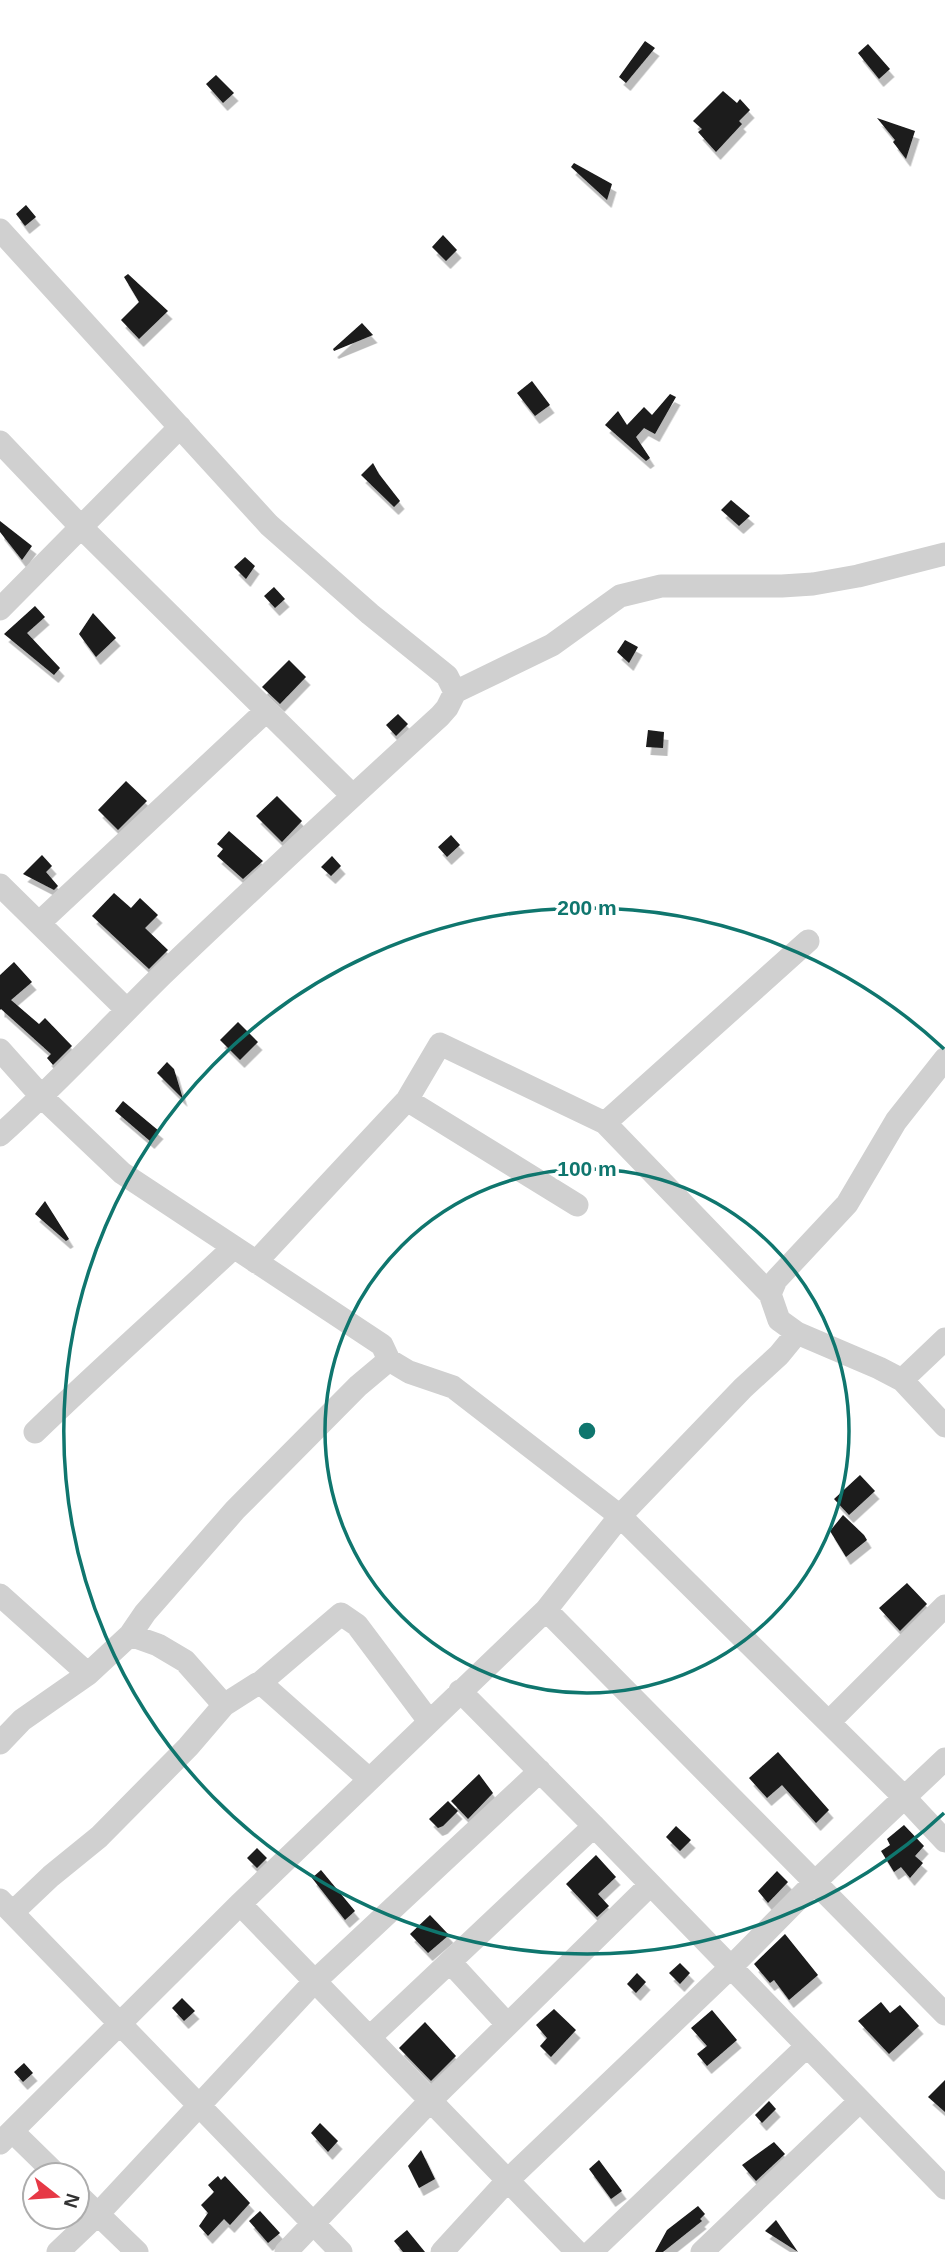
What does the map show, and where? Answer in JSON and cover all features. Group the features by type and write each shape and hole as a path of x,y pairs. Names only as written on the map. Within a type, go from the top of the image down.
{"street":[{"path":"0,230 268,525 363,608 438,667 453,684 455,692"},
{"path":"0,609 180,427"},
{"path":"0,442 81,527 353,796"},
{"path":"0,1135 43,1097 127,1010 440,716 455,692 552,645 620,596 662,586 813,584 858,576 945,554"},
{"path":"39,923 266,711"},
{"path":"0,885 127,1010"},
{"path":"606,1123 808,941"},
{"path":"257,1262 407,1100 440,1044 606,1123 770,1293 779,1320 797,1333 902,1380 945,1426"},
{"path":"0,1050 43,1097 122,1173 383,1345 388,1360 409,1372 453,1387 620,1516 829,1722 945,1841"},
{"path":"770,1293 776,1280 846,1204 896,1121 945,1059"},
{"path":"407,1100 577,1205"},
{"path":"35,1432 234,1247"},
{"path":"38,2161 6,2137 240,1903 546,1610 620,1516 743,1388 779,1355 797,1333"},
{"path":"902,1380 945,1339"},
{"path":"0,1743 22,1720 88,1674 130,1635 145,1613 235,1510 358,1386 388,1360"},
{"path":"0,1595 88,1674"},
{"path":"829,1722 945,1606"},
{"path":"546,1610 945,2014"},
{"path":"341,2252 6,1906 51,1876 99,1837 188,1747 224,1705 260,1683 341,1614 357,1625 429,1721"},
{"path":"130,1635 158,1645 185,1661 224,1705"},
{"path":"260,1683 369,1779"},
{"path":"460,1691 945,2188"},
{"path":"442,2252 508,2180 814,1882 945,1759"},
{"path":"58,2252 97,2214 315,1981 540,1771"},
{"path":"370,2037 594,1826"},
{"path":"286,2252 431,2099 650,1885"},
{"path":"240,1903 577,2252"},
{"path":"450,1962 507,2024"},
{"path":"591,2252 807,2046"},
{"path":"702,2252 860,2101"},
{"path":"91,2208 136,2252"}],"building":[{"path":"645,41 655,48 626,83 619,77"},
{"path":"868,44 890,69 879,79 858,53"},
{"path":"216,75 234,93 223,103 206,84"},
{"path":"723,91 737,103 740,99 750,110 739,121 742,124 716,152 698,132 702,129 693,121"},
{"path":"877,118 915,131 906,159 893,142 895,140"},
{"path":"574,163 612,184 607,200 571,167"},
{"path":"26,205 36,217 25,226 16,214"},
{"path":"443,235 457,250 446,261 432,247"},
{"path":"128,274 168,311 139,339 121,320 139,302 124,277"},
{"path":"362,323 373,335 334,351 333,349"},
{"path":"532,381 550,405 535,416 517,393"},
{"path":"670,394 676,397 655,434 644,428 636,437 650,458 646,461 605,425 618,411 627,425 644,407 652,415"},
{"path":"373,463 400,501 394,507 361,475"},
{"path":"731,500 750,516 739,526 721,510"},
{"path":"0,521 32,546 22,560 0,532"},
{"path":"245,557 255,566 246,579 234,567"},
{"path":"274,587 285,599 275,608 264,596"},
{"path":"35,606 45,617 27,633 60,668 54,675 4,634"},
{"path":"93,613 116,638 96,657 79,634"},
{"path":"625,640 638,647 629,663 617,652"},
{"path":"289,660 306,677 280,704 262,687"},
{"path":"398,714 408,724 396,736 386,725"},
{"path":"648,730 664,732 663,748 646,747"},
{"path":"126,781 147,801 118,830 98,810"},
{"path":"277,796 302,821 282,842 256,816"},
{"path":"229,831 263,861 243,879 217,856 223,849 217,844"},
{"path":"451,835 460,845 447,857 438,847"},
{"path":"42,855 52,866 46,872 58,886 54,890 23,874"},
{"path":"332,856 341,866 331,876 321,867"},
{"path":"114,893 131,908 140,898 158,915 145,928 168,950 149,969 92,916"},
{"path":"14,962 32,982 11,1000 39,1024 45,1018 72,1046 53,1065 47,1058 51,1054 0,1010 0,975"},
{"path":"238,1022 258,1042 240,1060 220,1040"},
{"path":"167,1062 174,1069 183,1099 157,1073"},
{"path":"123,1101 159,1131 150,1141 115,1111"},
{"path":"45,1201 69,1239 66,1241 35,1214"},
{"path":"860,1475 875,1491 849,1515 834,1499"},
{"path":"843,1515 867,1540 846,1557 830,1531"},
{"path":"907,1583 927,1604 900,1631 879,1608"},
{"path":"778,1752 829,1810 816,1823 782,1785 767,1798 749,1778"},
{"path":"479,1774 493,1793 468,1819 451,1801"},
{"path":"448,1801 458,1811 438,1828 429,1819"},
{"path":"904,1825 924,1846 915,1856 923,1863 910,1878 901,1867 894,1872 881,1851 890,1845 887,1839"},
{"path":"676,1826 691,1840 680,1851 666,1837"},
{"path":"257,1848 267,1858 257,1868 247,1858"},
{"path":"596,1855 616,1877 598,1894 609,1906 597,1917 566,1884"},
{"path":"321,1870 355,1911 345,1920 312,1878"},
{"path":"777,1871 788,1882 768,1903 758,1891"},
{"path":"430,1915 449,1935 428,1953 410,1934"},
{"path":"785,1934 818,1975 789,2000 774,1980 770,1983 754,1964"},
{"path":"680,1963 690,1973 680,1984 669,1973"},
{"path":"637,1973 646,1982 636,1993 627,1984"},
{"path":"182,1998 195,2011 184,2021 172,2008"},
{"path":"881,2002 890,2013 900,2005 919,2026 889,2054 858,2021"},
{"path":"554,2009 576,2030 551,2057 540,2046 547,2038 536,2025"},
{"path":"712,2010 737,2040 707,2066 697,2054 707,2046 691,2028"},
{"path":"425,2022 456,2056 431,2081 399,2048"},
{"path":"24,2063 33,2073 23,2082 14,2072"},
{"path":"945,2080 945,2112 928,2097"},
{"path":"769,2101 776,2109 762,2123 755,2115"},
{"path":"320,2123 338,2141 328,2152 311,2133"},
{"path":"774,2142 785,2154 756,2181 742,2165"},
{"path":"421,2150 435,2179 419,2188 408,2166"},
{"path":"599,2160 622,2191 611,2199 589,2169"},
{"path":"218,2176 221,2180 225,2176 250,2203 230,2225 224,2219 208,2236 199,2226 208,2213 201,2205 214,2192 208,2185"},
{"path":"698,2206 705,2214 700,2219 702,2221 663,2252 655,2252 667,2230"},
{"path":"260,2211 280,2233 268,2243 249,2221"},
{"path":"776,2220 798,2252 765,2231"},
{"path":"407,2230 425,2252 403,2252 394,2241"}]}
